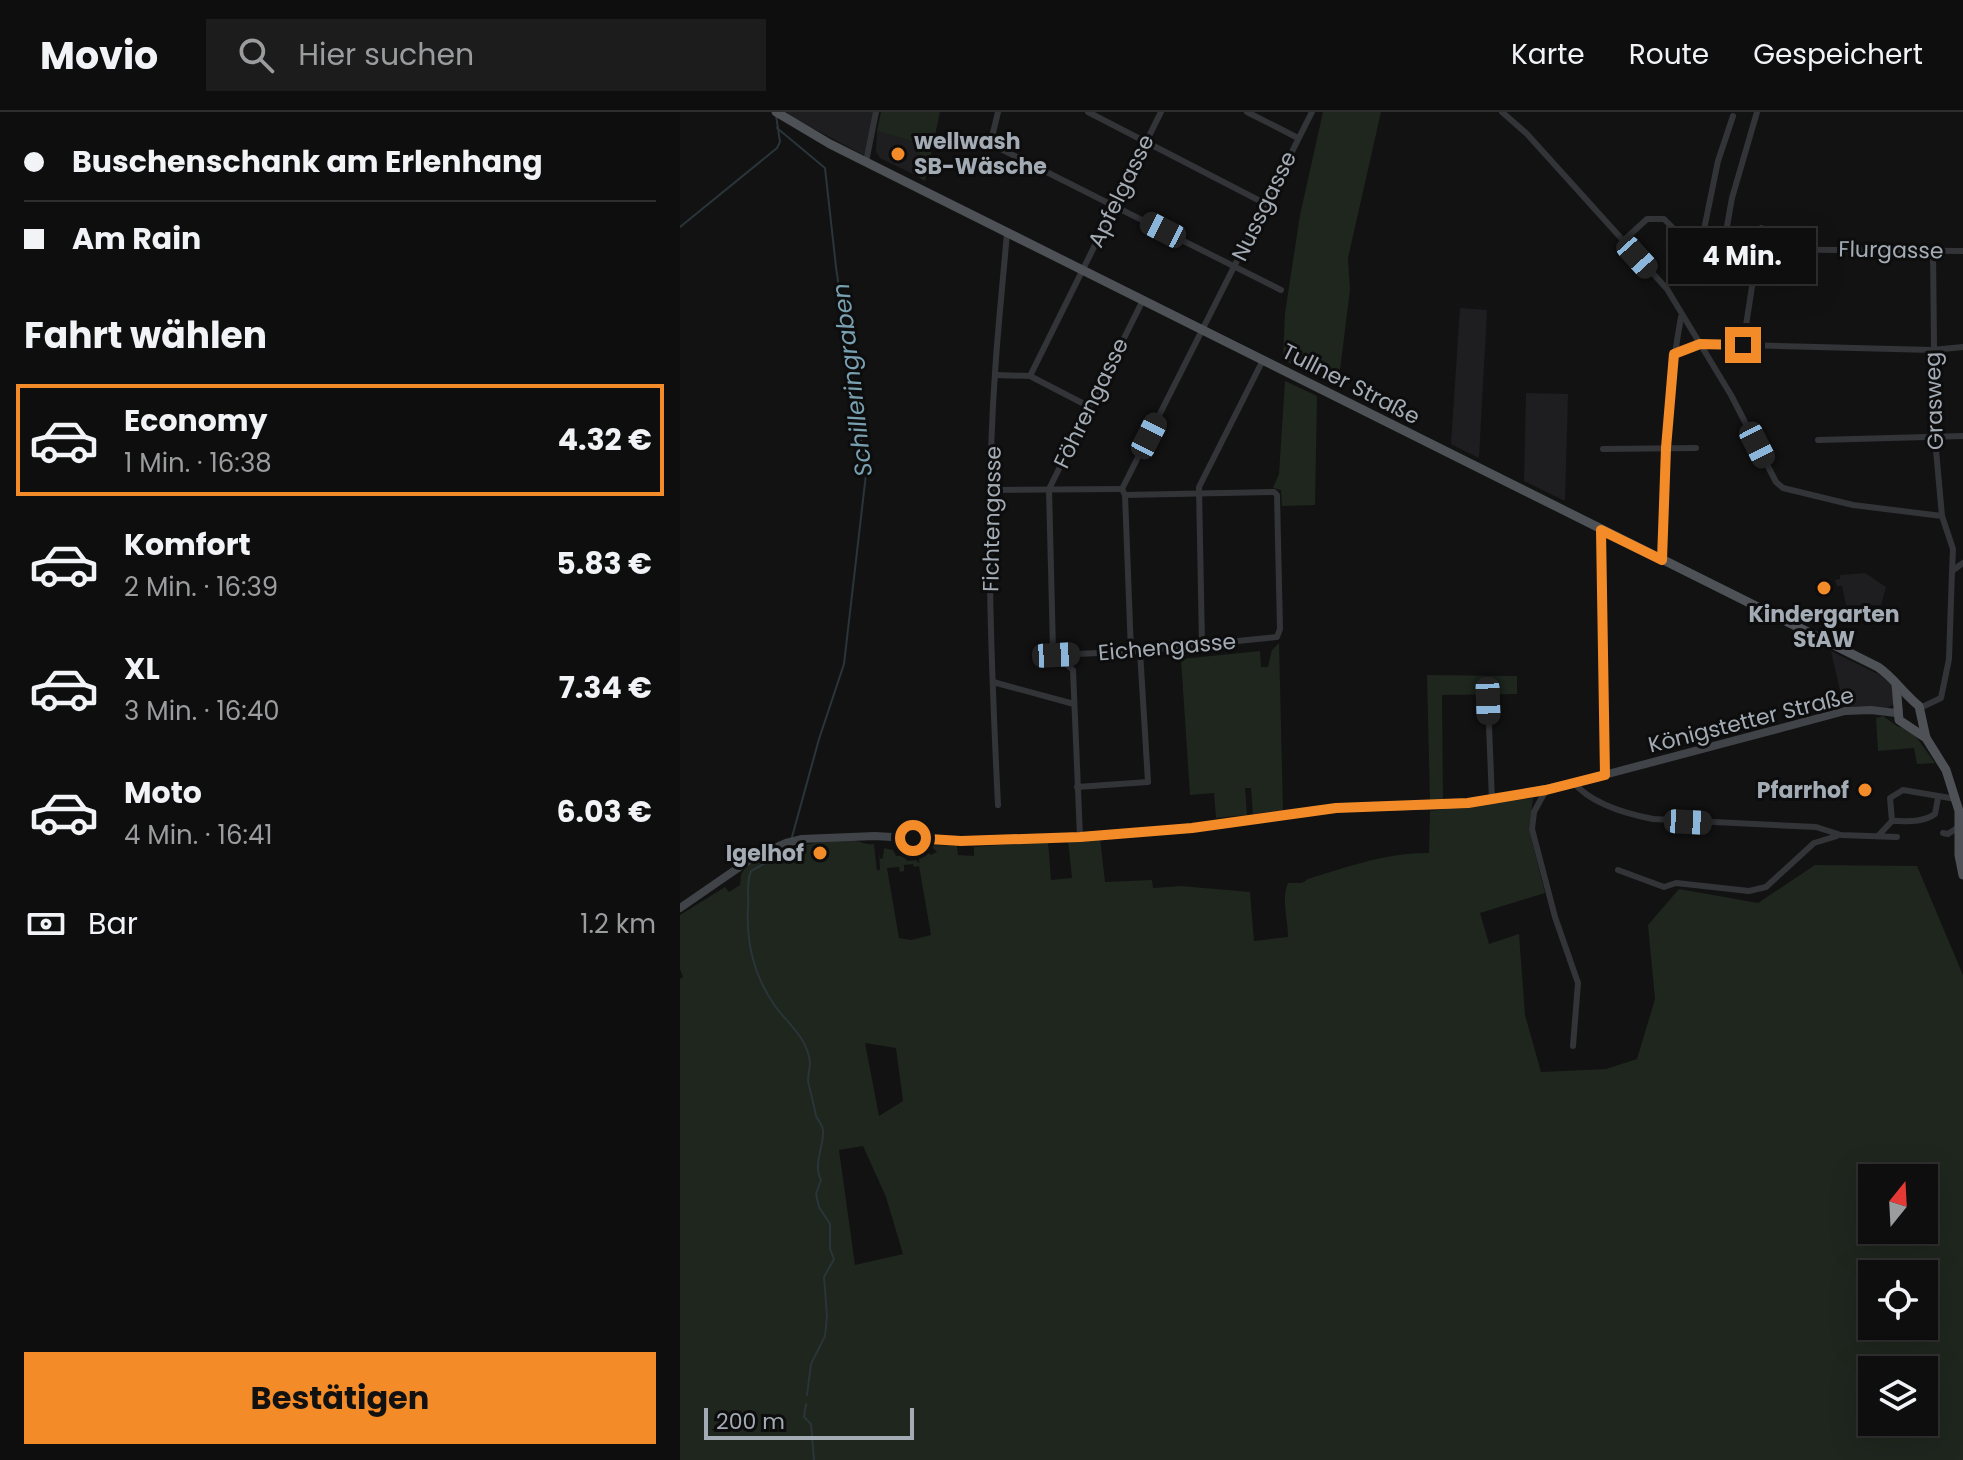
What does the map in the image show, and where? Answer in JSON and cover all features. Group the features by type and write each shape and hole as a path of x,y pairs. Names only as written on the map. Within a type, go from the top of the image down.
{"main road":[{"name":"Tullner Straße","path":"776,112 866,162 1878,667 1920,713"},
{"path":"1896,684 1901,722 1926,738"},
{"path":"1898,709 1911,701"},
{"name":"Königstetter Straße","path":"680,908 754,857 802,839 875,836 983,841 1080,837 1192,828 1336,808 1448,805 1492,800 1574,783 1845,711 1898,709"},
{"path":"1908,725 1920,713"},
{"path":"1920,713 1926,738 1960,798 1962,826 1959,855 1963,875"}],"street":[{"path":"866,162 876,112"},
{"path":"998,112 992,137 997,147 1281,290"},
{"path":"1088,112 1266,204"},
{"name":"Apfelgasse","path":"1030,376 1161,112"},
{"path":"1247,112 1298,138"},
{"name":"Nussgasse","path":"1124,492 1312,112"},
{"path":"1502,112 1527,134 1667,289 1681,317 1731,395 1776,482 1783,488 1853,505 1942,516"},
{"path":"1723,249 1732,198 1757,112"},
{"path":"1623,241 1647,219 1664,219 1691,246 1700,249 1718,161 1733,116"},
{"path":"1743,345 1761,228"},
{"name":"Fichtengasse","path":"998,805 993,682 992,490 995,375 1007,233"},
{"name":"Flurgasse","path":"1700,249 1963,251"},
{"name":"Grasweg","path":"1920,713 1941,698 1946,680 1953,549 1942,516 1935,439 1933,251"},
{"name":"Föhrengasse","path":"1080,837 1073,670 1056,655 1049,489 1143,300"},
{"path":"1662,560 1666,448 1674,354 1681,317"},
{"path":"1674,354 1700,344 1932,350 1963,347"},
{"path":"1202,645 1199,487 1263,360"},
{"path":"995,375 1030,376 1088,406"},
{"path":"1818,440 1963,436"},
{"path":"1603,449 1696,448"},
{"path":"992,490 1198,494"},
{"path":"1124,492 1131,652"},
{"name":"Eichengasse","path":"1056,655 1131,652 1277,637 1280,629 1277,495 1274,492 1198,494"},
{"path":"1601,530 1605,775"},
{"path":"1953,549 1963,555"},
{"path":"1952,571 1963,563"},
{"path":"1077,787 1148,782 1140,651"},
{"path":"993,682 1074,704"},
{"path":"1488,701 1492,800"},
{"path":"1574,783 1581,791 1628,814 1688,822 1816,827 1841,835 1897,837"},
{"path":"1546,790 1534,812 1532,829 1555,917 1578,983 1573,1046"},
{"path":"1892,821 1890,798 1903,790 1938,798 1960,798"},
{"path":"1878,836 1892,821 1929,818 1935,814 1938,798"},
{"path":"1943,833 1948,834 1962,826"},
{"path":"1618,870 1664,887 1676,883 1758,890 1766,887 1814,843 1841,835"}],"shaded area":[{"path":"786,112 878,112 869,158 792,117"},
{"path":"881,112 940,112 925,181 915,175 921,144 877,131"},
{"path":"1323,112 1381,112 1348,258 1350,290 1340,370 1296,366 1283,360 1285,313 1300,215"},
{"name":"wellwash SB-Wäsche","path":"877,131 921,144 915,175 880,158 876,152"},
{"path":"1460,308 1487,310 1479,458 1451,444"},
{"path":"1285,381 1317,396 1315,505 1282,506 1281,490 1273,488 1279,474"},
{"path":"1526,393 1568,394 1565,501 1524,481"},
{"path":"1865,573 1886,587 1881,605 1846,605 1842,586 1837,586 1835,580 1840,579 1840,575"},
{"path":"1279,643 1283,810 1253,814 1251,788 1245,788 1247,815 1216,818 1214,793 1190,795 1181,659 1260,651 1261,667 1268,667 1272,650"},
{"path":"1831,651 1882,676 1891,684 1894,704 1887,708 1844,708"},
{"path":"1427,675 1517,676 1517,694 1442,695 1443,801 1430,801"},
{"path":"1883,716 1897,726 1912,731 1935,763 1917,764 1914,748 1878,751 1876,718"},
{"path":"1533,798 1529,829 1545,893 1480,913 1489,944 1519,934 1525,1015 1541,1072 1606,1069 1637,1059 1655,999 1648,925 1679,889 1758,903 1815,865 1917,866 1963,975 1963,1460 680,1460 680,979 683,977 680,969 680,915 725,887 729,892 740,885 742,873 761,857 812,843 856,841 874,844 877,871 880,869 879,852 880,859 883,858 884,848 893,850 896,856 909,855 909,848 913,847 913,857 906,859 919,863 920,845 931,855 937,852 930,845 957,846 958,855 974,856 974,847 1048,841 1051,880 1072,878 1068,840 1100,838 1105,882 1152,880 1153,888 1181,886 1250,892 1254,941 1288,937 1285,903 1288,883 1302,883 1383,858 1429,853 1430,811","holes":["913,864 914,867 919,866 931,935 911,940 899,938 887,868 899,867 900,872 904,871 904,865","865,1043 896,1048 903,1101 879,1116","863,1146 886,1197 903,1254 855,1265 839,1150"]}],"waterway":[{"path":"680,227 777,148 780,142 776,115"},
{"name":"Schilleringraben","path":"777,128 825,168 866,474 844,664 792,837"},
{"name":"Schilleringraben","path":"793,848 751,871 748,920 750,946 762,983 808,1053 808,1081 823,1131 818,1163 821,1180 816,1194 819,1207 830,1224 830,1249 834,1259 824,1277 825,1336 811,1364 807,1395"},
{"name":"Schilleringraben","path":"806,1404 804,1417 811,1424 814,1460"}],"place":[{"name":"wellwash SB-Wäsche","path":"898,154"},
{"name":"Kindergarten StAW","path":"1824,588"},
{"name":"Pfarrhof","path":"1865,790"},
{"name":"Igelhof","path":"820,853"}],"route":[{"path":"913,838 983,841 1080,837 1192,828 1336,808 1448,805 1546,790 1605,775 1601,530 1662,560 1666,448 1674,354 1700,344 1743,345"}]}
